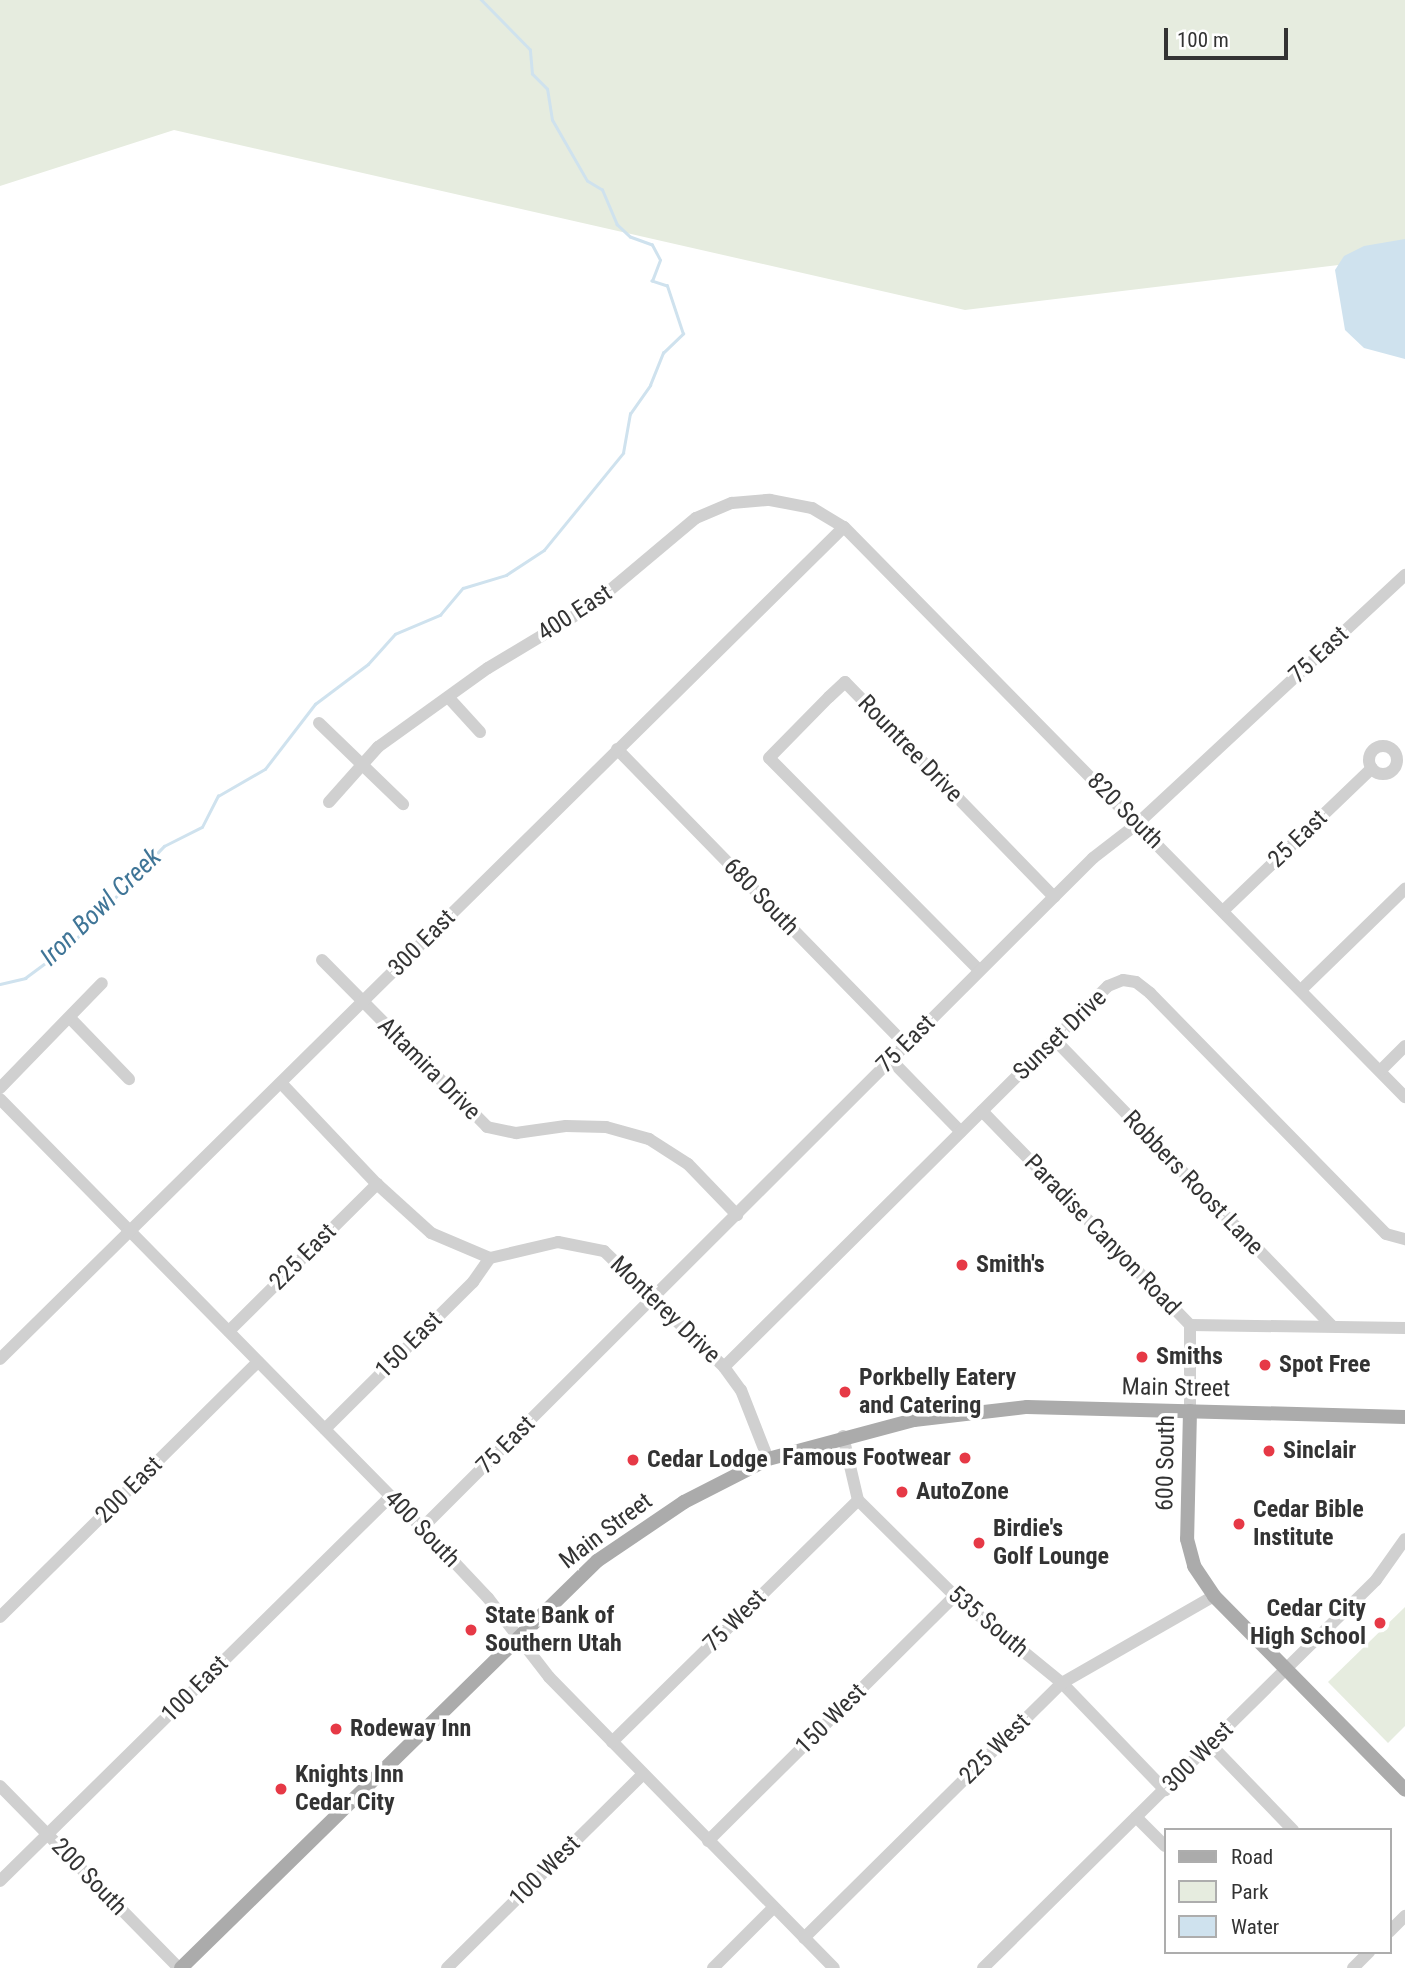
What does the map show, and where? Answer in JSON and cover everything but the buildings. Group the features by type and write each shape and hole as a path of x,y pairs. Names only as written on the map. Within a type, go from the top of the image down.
{"main road":[{"name":"Main Street","path":"180,1968 517,1636 597,1561 684,1502 768,1459 843,1436 914,1420 1027,1407 1405,1418"},
{"name":"600 South","path":"1190,1411 1187,1539 1194,1566 1214,1596 1287,1669"},
{"path":"1287,1669 1405,1790"}],"street":[{"name":"400 East","path":"330,802 378,747 488,668 591,606 696,518 732,503 771,500 812,508 844,527"},
{"name":"300 East","path":"0,1359 844,527"},
{"name":"820 South","path":"844,527 1224,909 1405,1097"},
{"name":"75 East","path":"422,1528 1093,858 1137,824 1405,575"},
{"name":"Rountree Drive","path":"979,970 769,758 829,697 845,682 1054,897"},
{"path":"449,698 480,732"},
{"path":"319,723 403,804"},
{"name":"680 South","path":"617,750 905,1044"},
{"name":"25 East","path":"1224,909 1371,768"},
{"path":"1302,989 1405,889"},
{"name":"Altamira Drive","path":"322,960 487,1127 516,1133 566,1126 606,1128 649,1139 688,1164 737,1214"},
{"name":"Sunset Drive","path":"724,1367 1108,986 1123,980 1136,982 1386,1234 1405,1239"},
{"path":"0,1088 102,983"},
{"path":"70,1018 129,1079"},
{"name":"Robbers Roost Lane","path":"1055,1040 1332,1326"},
{"path":"1381,1070 1405,1046"},
{"path":"891,1060 961,1132"},
{"path":"281,1083 376,1184 431,1233 490,1258"},
{"name":"400 South","path":"0,1099 422,1528 517,1636 549,1677 834,1968"},
{"name":"Paradise Canyon Road","path":"982,1111 1190,1325 1405,1328"},
{"name":"225 East","path":"229,1331 376,1184"},
{"name":"Monterey Drive","path":"490,1258 558,1242 604,1251 724,1367 741,1390 768,1459"},
{"name":"150 East","path":"325,1429 473,1282 490,1258"},
{"name":"600 South","path":"1190,1325 1190,1411"},
{"name":"200 East","path":"0,1617 258,1362"},
{"path":"843,1436 858,1500"},
{"name":"100 East","path":"0,1881 390,1497"},
{"name":"535 South","path":"858,1500 955,1596 1062,1683 1165,1790"},
{"name":"75 West","path":"612,1742 858,1500"},
{"name":"300 West","path":"983,1968 1376,1580 1405,1539"},
{"name":"150 West","path":"708,1841 955,1596"},
{"name":"225 West","path":"804,1938 1062,1683 1214,1596"},
{"path":"1210,1744 1291,1828"},
{"name":"100 West","path":"447,1968 643,1774"},
{"name":"200 South","path":"0,1786 180,1968"},
{"path":"1136,1817 1164,1845"},
{"path":"713,1968 773,1908"},
{"path":"1391,1930 1405,1916"},
{"path":"1353,1968 1367,1954"}],"green space":[{"path":"0,0 1405,0 1405,257 965,310 174,130 0,186"},
{"path":"1405,1607 1405,1726 1388,1743 1328,1682"}],"water":[{"path":"1405,239 1405,359 1364,348 1345,330 1335,270 1344,256 1364,246"}],"waterway":[{"name":"Iron Bowl Creek","path":"0,984 25,978 71,944 164,846 202,827 218,796 265,769 315,704 368,664 395,634 440,615 463,588 506,575 544,550 623,453 630,414 650,385 663,353 683,334 667,286 652,281 660,260 652,245 630,237 617,225 602,190 587,181 552,120 547,89 532,74 530,50 481,0"}],"place":[{"name":"Smith's","path":"962,1265"},
{"name":"Smiths","path":"1142,1357"},
{"name":"Spot Free","path":"1265,1365"},
{"name":"Porkbelly Eatery and Catering","path":"845,1392"},
{"name":"Sinclair","path":"1269,1451"},
{"name":"Famous Footwear","path":"965,1458"},
{"name":"Cedar Lodge","path":"633,1460"},
{"name":"AutoZone","path":"902,1492"},
{"name":"Cedar Bible Institute","path":"1239,1524"},
{"name":"Birdie's Golf Lounge","path":"979,1543"},
{"name":"Cedar City High School","path":"1380,1623"},
{"name":"State Bank of Southern Utah","path":"471,1630"},
{"name":"Rodeway Inn","path":"336,1729"},
{"name":"Knights Inn Cedar City","path":"281,1789"}]}
